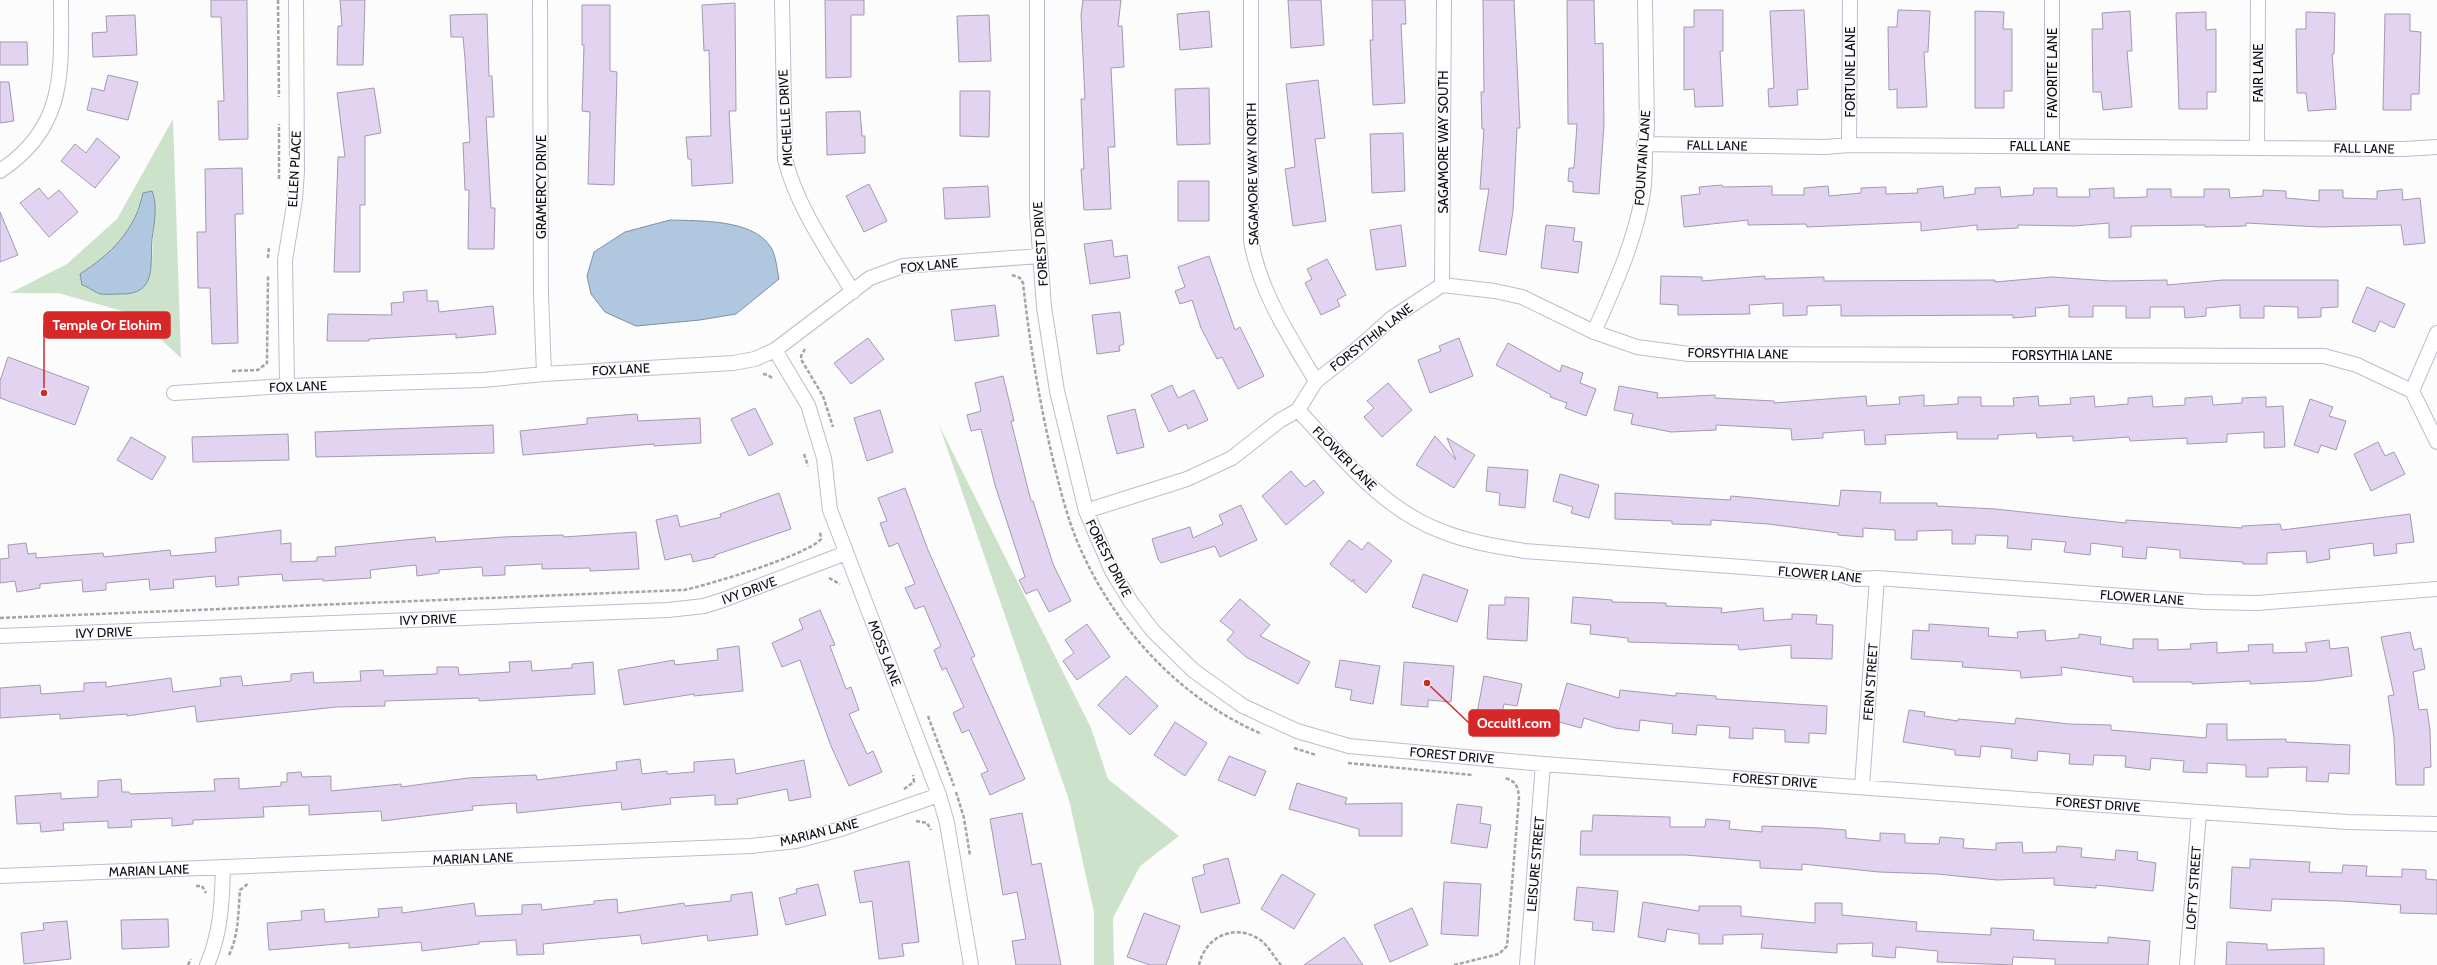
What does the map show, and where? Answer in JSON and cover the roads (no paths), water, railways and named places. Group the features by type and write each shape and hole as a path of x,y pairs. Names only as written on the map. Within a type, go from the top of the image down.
{"street":[{"path":"0,171 13,163 33,143 52,111 61,72 61,0"},
{"name":"ELLEN PLACE","path":"287,386 285,260 295,199 297,171 296,0"},
{"name":"GRAMERCY DRIVE","path":"540,0 541,294 544,374"},
{"name":"MICHELLE DRIVE","path":"782,0 785,159 788,174 804,211 853,292"},
{"name":"FOREST DRIVE","path":"1037,0 1037,211 1044,307 1058,391 1086,511 1112,571 1131,602 1153,631 1194,671 1243,706 1297,731 1348,746 1543,764 1862,786 2199,812 2348,822 2437,824"},
{"name":"SAGAMORE WAY NORTH","path":"1251,0 1251,240 1253,257 1263,284 1316,381"},
{"name":"SAGAMORE WAY SOUTH","path":"1442,285 1444,0"},
{"name":"FOUNTAIN LANE","path":"1594,332 1621,271 1636,225 1643,197 1644,144 1647,129 1645,0"},
{"name":"FORTUNE LANE","path":"1849,145 1850,0"},
{"name":"FAVORITE LANE","path":"2052,0 2052,145"},
{"name":"FAIR LANE","path":"2257,146 2258,0"},
{"name":"FALL LANE","path":"1644,144 1934,147 2052,145 2150,148 2257,146 2404,149 2437,147"},
{"name":"FOX LANE","path":"174,393 287,386 483,380 544,374 732,363 755,359 775,350 870,278 903,266 1040,256"},
{"name":"FORSYTHIA LANE","path":"1086,511 1187,479 1232,458 1279,421 1298,410 1316,381 1357,349 1392,318 1442,285 1495,291 1522,297 1594,332 1637,347 1689,354 2324,356 2357,365 2412,391"},
{"path":"2437,333 2412,391 2437,442"},
{"name":"MOSS LANE","path":"775,350 808,405 824,458 830,510 939,795 947,822 971,965"},
{"name":"FLOWER LANE","path":"1298,410 1362,478 1401,510 1440,531 1479,543 1524,551 1838,574 1855,579 1877,578 2198,601 2257,603 2437,589"},
{"name":"IVY DRIVE","path":"0,636 668,610 704,606 723,600 846,553"},
{"name":"FERN STREET","path":"1862,786 1877,578"},
{"name":"LEISURE STREET","path":"1527,965 1543,764"},
{"name":"MARIAN LANE","path":"0,876 751,846 796,841 841,829 939,795"},
{"name":"LOFTY STREET","path":"2187,965 2199,812"},
{"path":"207,965 218,935 222,916 222,867"}],"water":[{"path":"152,191 155,202 155,215 152,239 151,269 146,284 140,290 132,293 108,294 99,293 82,285 80,274 102,258 120,240 134,219 143,193"},
{"path":"670,220 724,223 751,231 762,237 772,249 779,279 736,314 700,320 636,326 605,312 591,294 587,276 594,252 625,232"}],"place":[{"name":"Temple Or Elohim","path":"44,393"},
{"name":"Occult1.com","path":"1427,683"}]}
